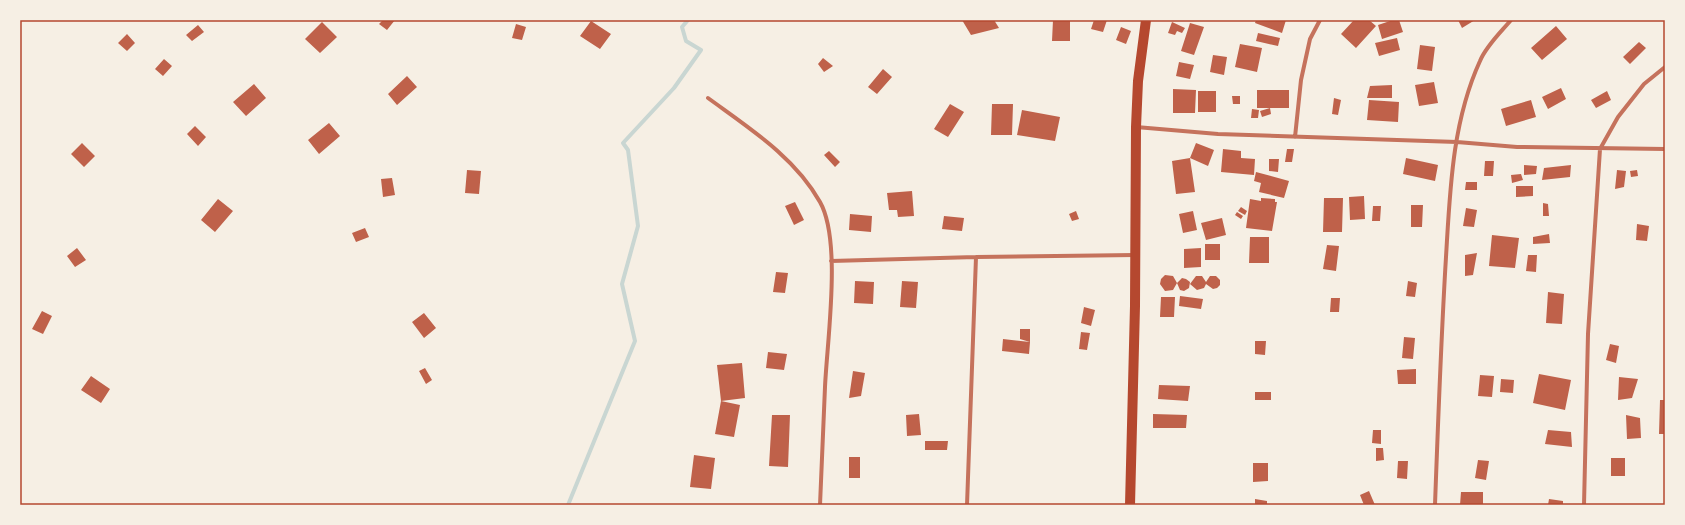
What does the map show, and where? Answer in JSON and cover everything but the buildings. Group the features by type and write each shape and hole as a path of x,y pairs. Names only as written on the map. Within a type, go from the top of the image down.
{"main road":[{"path":"1130,505 1136,255 1136,127 1138,81 1146,20"}],"street":[{"path":"1295,137 1303,73 1310,39 1320,20"},
{"path":"1435,505 1444,285 1451,178 1456,142 1465,102 1480,59 1511,20"},
{"path":"1584,505 1588,334 1600,150 1622,111 1644,84 1665,67"},
{"path":"708,98 762,137 808,182 821,204 828,221 831,261 820,505"},
{"path":"1136,127 1218,134 1456,142 1517,147 1600,150 1665,149"},
{"path":"831,261 1136,255"},
{"path":"967,505 976,257"}],"waterway":[{"path":"568,505 635,341 622,284 638,226 628,150 623,143 674,88 701,50 686,41 682,27 688,20"}]}
